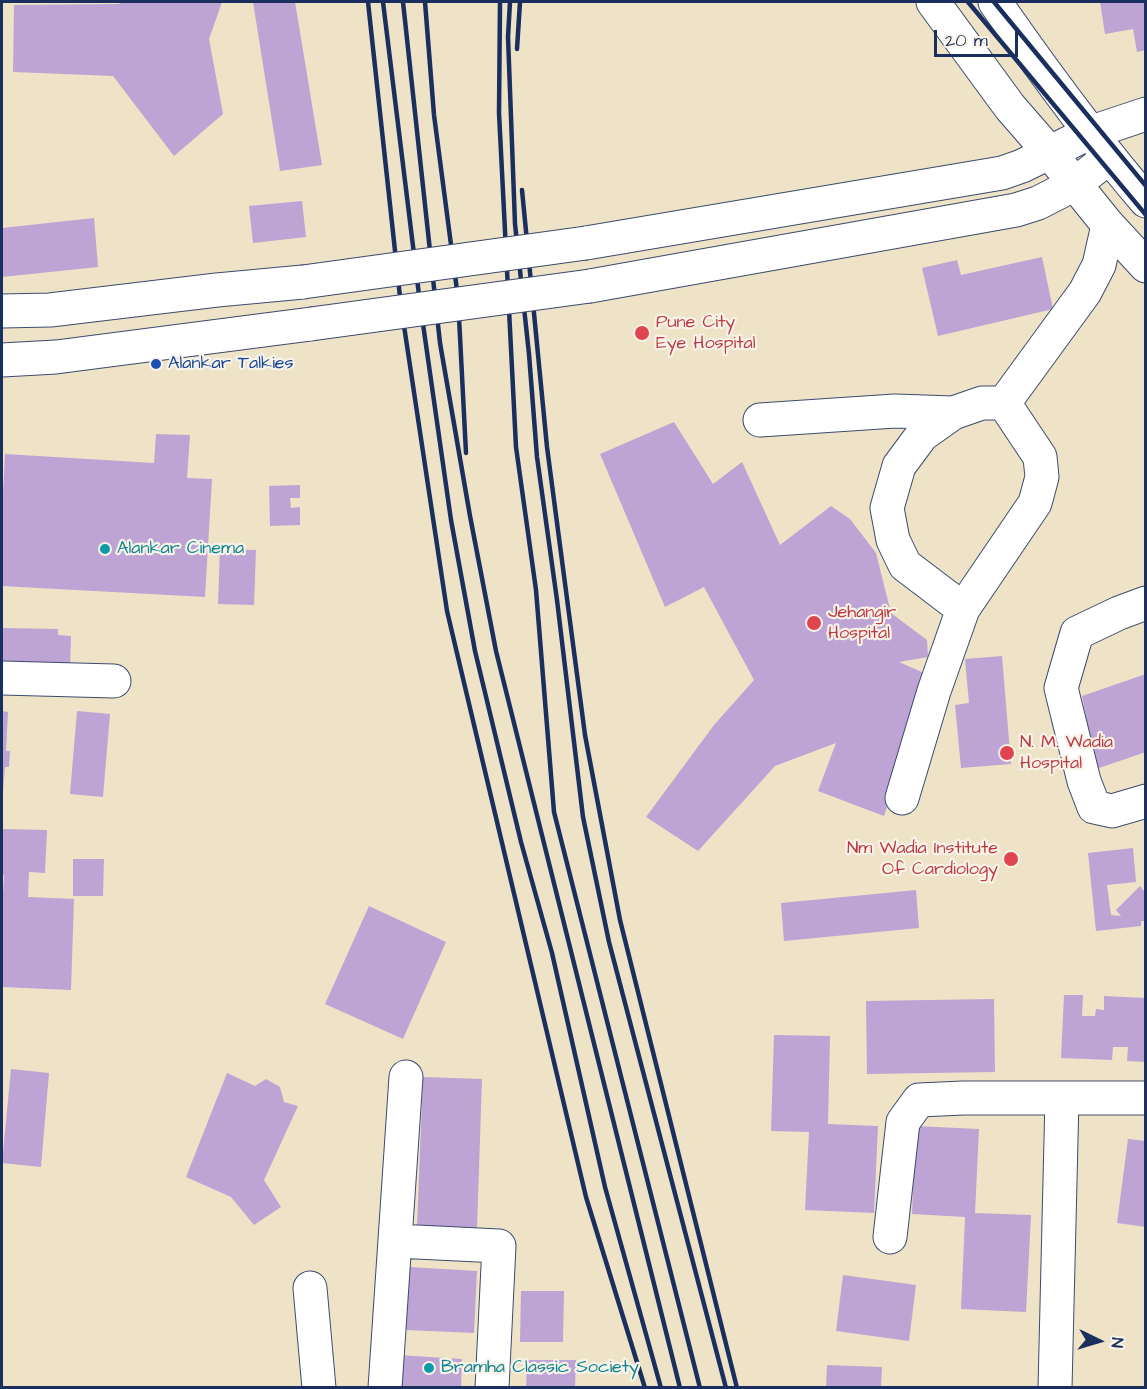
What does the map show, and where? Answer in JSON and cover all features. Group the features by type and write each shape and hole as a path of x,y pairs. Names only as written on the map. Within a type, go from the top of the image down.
{"main road":[{"path":"933,2 1010,107 1146,267"},
{"path":"995,2 1099,145 1146,201"},
{"path":"2,311 50,310 303,282 586,243 1002,173 1050,153 1099,145 1146,114"},
{"path":"2,360 56,357 590,286 1016,210 1038,203 1075,184 1099,145"},
{"path":"1004,403 1085,292 1099,265 1108,225"},
{"path":"963,609 905,565 893,540 887,508 899,466 922,435 953,413 982,403 1004,403"},
{"path":"902,798 934,691 963,609 1035,503 1042,477 1040,457 1004,403"},
{"path":"760,420 895,411 953,413"},
{"path":"1146,603 1077,633 1061,688 1084,781 1094,807 1112,811 1146,801"},
{"path":"2,678 114,681"},
{"path":"386,1388 406,1077"},
{"path":"1055,1388 1062,1098"},
{"path":"890,1237 903,1122 919,1100 1146,1098"},
{"path":"396,1240 499,1246 492,1388"},
{"path":"310,1288 319,1388"}],"building":[{"path":"121,2 222,2 209,39 223,114 174,156 113,76 13,72 14,5 119,4"},
{"path":"253,2 295,2 322,165 280,171"},
{"path":"1100,2 1146,2 1146,50 1137,52 1133,29 1105,34"},
{"path":"302,201 306,237 253,243 249,206"},
{"path":"94,218 98,267 2,277 2,228"},
{"path":"1042,257 1053,309 938,336 922,268 957,260 961,275"},
{"path":"674,422 713,484 742,462 780,545 831,506 850,519 876,553 891,613 927,640 928,657 899,662 931,676 884,816 818,791 836,743 775,766 698,851 646,817 714,725 754,680 704,587 665,607 600,454"},
{"name":"Alankar Cinema","path":"156,434 190,435 187,478 212,479 205,597 2,586 5,454 154,463"},
{"path":"300,485 300,498 290,498 291,508 300,507 300,525 270,526 269,486"},
{"path":"220,549 256,550 254,605 218,604"},
{"path":"2,628 58,629 58,635 71,636 70,669 2,667"},
{"path":"1002,656 1011,764 961,768 955,705 969,703 965,659"},
{"path":"1146,674 1146,752 1096,769 1082,696"},
{"path":"2,711 8,712 6,751 10,751 9,767 5,767 3,791 2,791"},
{"path":"77,711 110,714 103,797 70,794"},
{"path":"2,829 47,830 45,873 29,872 28,897 74,899 71,990 2,987 4,875 2,875"},
{"path":"1133,848 1136,882 1107,885 1111,915 1121,916 1116,910 1140,886 1146,894 1146,921 1141,921 1141,926 1096,931 1088,853"},
{"path":"73,859 104,859 103,896 73,896"},
{"path":"916,890 919,928 784,941 781,903"},
{"path":"369,906 446,942 403,1039 325,1004"},
{"path":"1064,995 1083,995 1082,1016 1095,1016 1096,1009 1104,1010 1104,996 1146,998 1146,1062 1127,1061 1128,1047 1113,1047 1112,1060 1061,1058"},
{"path":"994,999 995,1072 867,1074 866,1001"},
{"path":"774,1035 830,1036 828,1124 878,1126 874,1213 805,1210 809,1132 771,1131"},
{"path":"11,1069 49,1073 41,1167 2,1163"},
{"path":"227,1073 255,1086 266,1079 280,1087 284,1102 298,1106 264,1180 281,1207 254,1225 231,1197 186,1177"},
{"path":"423,1077 482,1079 477,1228 417,1226"},
{"path":"915,1126 979,1129 975,1213 1031,1215 1026,1312 961,1309 965,1217 912,1214"},
{"path":"1128,1139 1146,1141 1146,1227 1117,1223"},
{"path":"409,1267 477,1271 474,1333 406,1330"},
{"path":"843,1275 916,1285 909,1341 836,1331"},
{"path":"521,1291 564,1291 563,1342 520,1342"},
{"name":"Bramha Classic Society","path":"398,1355 462,1359 461,1388 401,1388"},
{"path":"527,1360 576,1360 575,1388 526,1388"},
{"path":"827,1365 882,1367 881,1388 826,1388"}],"railway":[{"path":"368,2 401,306 447,611 586,1197 645,1388"},
{"path":"383,2 420,303 451,520 475,651 521,842 552,953 605,1187 661,1388"},
{"path":"403,2 440,343 496,651 680,1388"},
{"path":"425,2 434,115 458,298 466,453"},
{"path":"500,2 499,113 516,447 536,590 554,812 700,1388"},
{"path":"510,2 508,37 515,224 537,457 583,817 609,942 726,1388"},
{"path":"517,49 520,2"},
{"path":"968,2 1146,215"},
{"path":"994,2 1146,186"},
{"path":"522,190 547,447 585,735 620,920 737,1388"}],"place":[{"name":"Pune City Eye Hospital","path":"642,333"},
{"name":"Alankar Talkies","path":"156,364"},
{"name":"Alankar Cinema","path":"105,549"},
{"name":"Jehangir Hospital","path":"814,623"},
{"name":"N. M. Wadia Hospital","path":"1007,753"},
{"name":"Nm Wadia Institute Of Cardiology","path":"1011,859"},
{"name":"Bramha Classic Society","path":"429,1368"}]}
